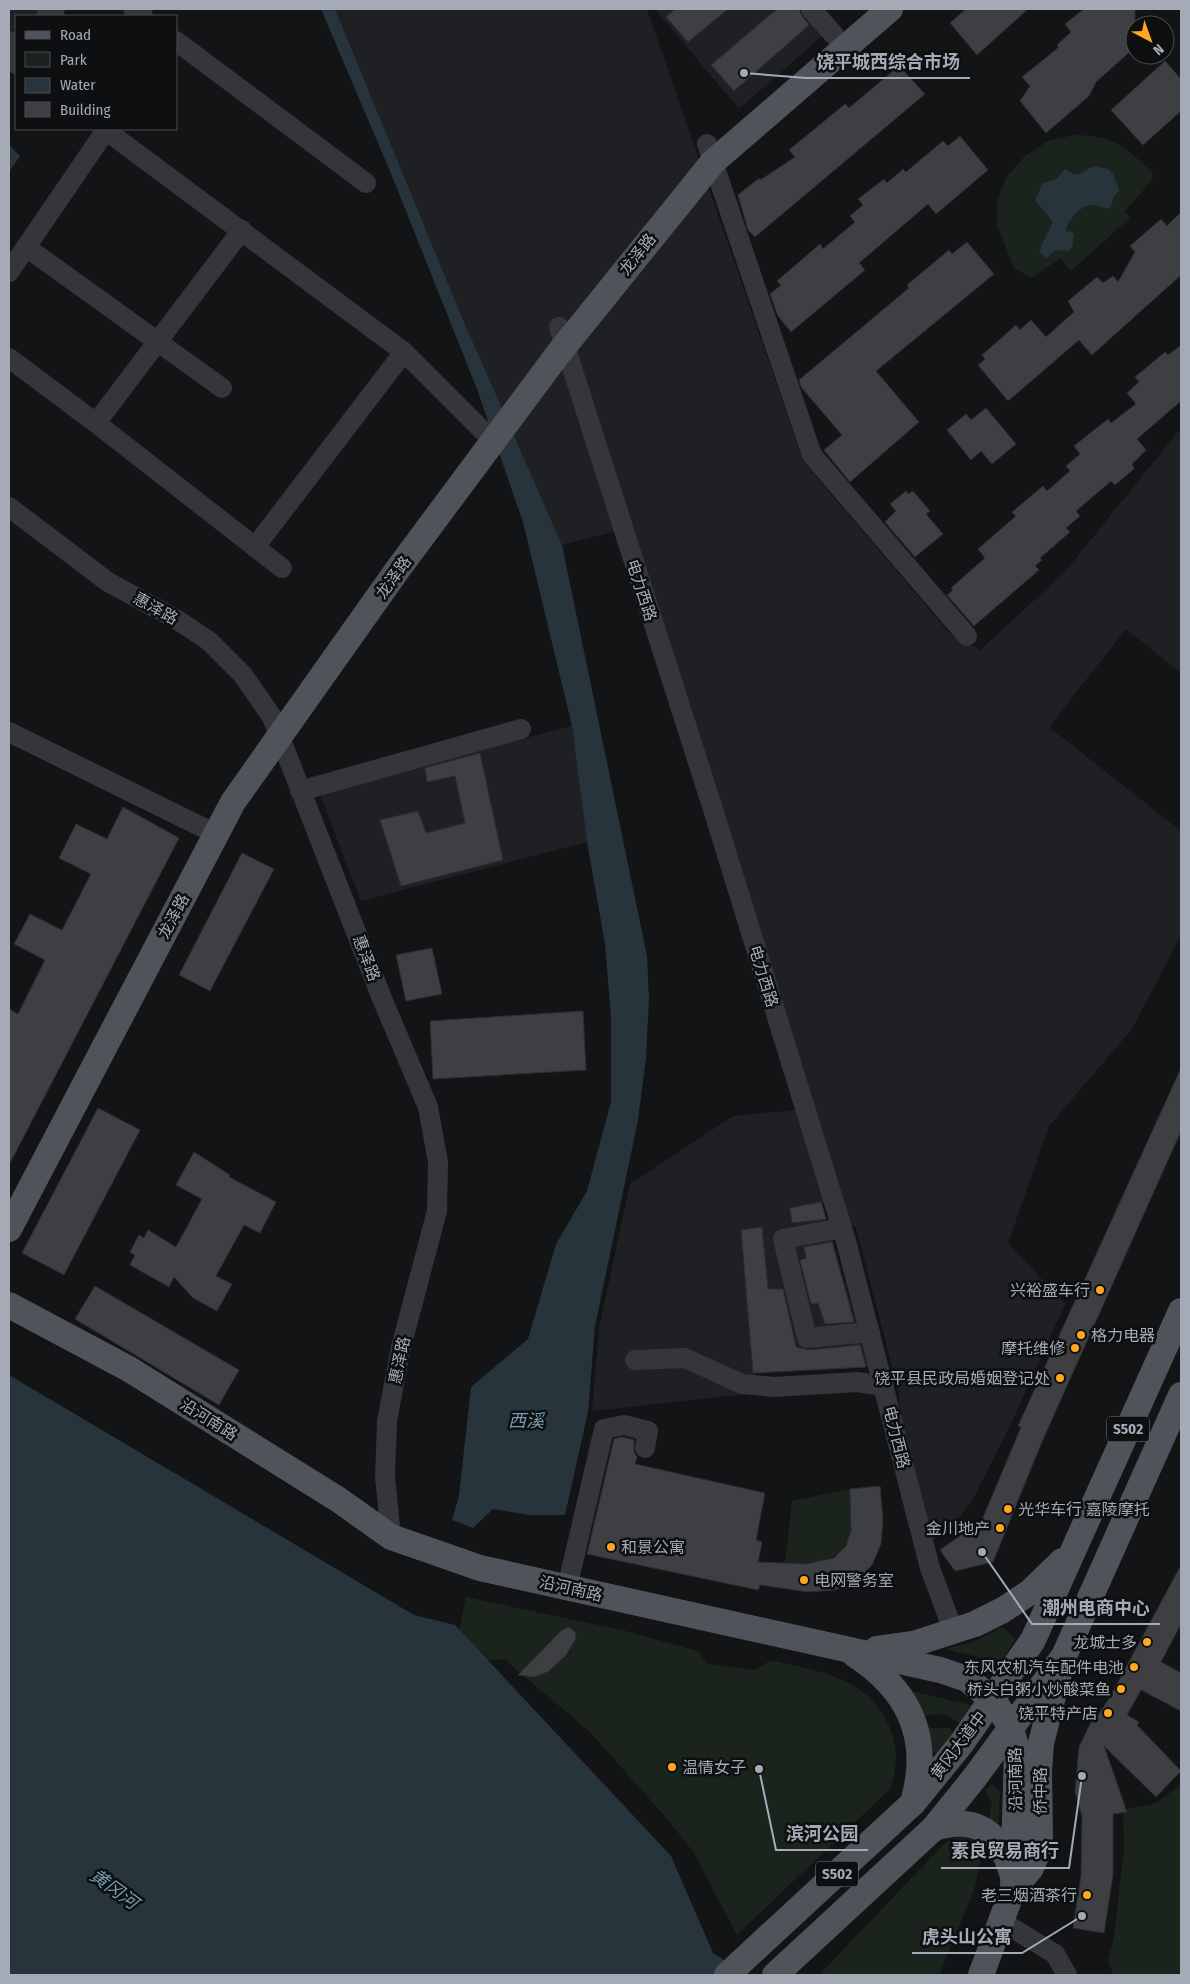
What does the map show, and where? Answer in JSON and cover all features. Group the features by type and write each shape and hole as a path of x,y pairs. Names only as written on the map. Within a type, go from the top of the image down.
{"main road":[{"name":"龙泽路","path":"710,153 863,9"},
{"name":"龙泽路","path":"9,1229 211,831 230,781 276,726 398,570 562,336 683,170 710,153 890,9"},
{"name":"龙泽路","path":"276,726 483,430 562,336"},
{"name":"龙泽路","path":"9,1200 211,831"},
{"name":"沿河南路","path":"9,1305 129,1369 339,1500 391,1537 480,1568 940,1670 967,1679 992,1699 1011,1728 1017,1750 1013,1888"},
{"name":"黄冈大道中","path":"727,1975 913,1803 961,1744 1033,1640 1181,1311"},
{"name":"黄冈大道中","path":"778,1972 934,1828 1064,1656 1181,1395"},
{"path":"847,1649 880,1649 913,1644 975,1624 1003,1610 1030,1592 1053,1571 1074,1547"},
{"path":"847,1649 884,1678 912,1717 920,1739 921,1762 913,1803"},
{"name":"侨中路","path":"981,1975 1013,1888 1031,1868 1037,1854 1040,1839 1039,1772 1042,1743 1064,1656"},
{"path":"934,1828 949,1823 964,1824 980,1827 994,1837 1003,1849 1008,1862 1013,1888"}],"street":[{"path":"811,9 834,35"},
{"path":"12,40 15,58"},
{"path":"178,42 366,183"},
{"path":"9,272 105,130 404,352 483,430"},
{"path":"710,153 812,455 967,636"},
{"path":"96,423 242,230"},
{"path":"26,246 222,388"},
{"name":"电力西路","path":"562,336 709,797 842,1228 930,1568 953,1630"},
{"path":"256,547 404,352"},
{"path":"9,358 96,423 282,568"},
{"name":"惠泽路","path":"9,507 108,582 176,619 209,641 243,675 276,726 300,791 428,1107 438,1162 437,1211 401,1347 387,1421 385,1476 391,1537"},
{"path":"300,791 521,729"},
{"path":"9,732 211,831"},
{"path":"842,1228 783,1239 807,1338 870,1332"},
{"path":"635,1360 686,1358 742,1384 774,1387 857,1382 884,1386"},
{"path":"567,1588 604,1429 624,1425 648,1431 645,1448"},
{"path":"1001,1921 1055,1954 1067,1975"}],"shaded area":[{"path":"9,9 47,9 37,15 15,15 15,29 9,33"},
{"path":"335,9 647,9 803,461 951,635 980,650 1064,573 1181,428 1181,673 1126,629 1049,727 1181,831 1181,935 1132,1029 1049,1126 1008,1243 1065,1304 1011,1424 972,1501 942,1536 914,1549 898,1389 856,1228 822,1203 869,1367 754,1374 755,1393 592,1411 599,1328 630,1184 733,1116 796,1110 617,531 562,545 461,315"},
{"path":"655,9 798,9 822,36 739,109"},
{"path":"572,726 587,842 361,901 320,795 365,779"}],"green space":[{"path":"1074,135 1100,138 1118,144 1153,173 1152,180 1125,211 1130,218 1071,271 1060,258 1032,278 1014,268 997,225 997,203 1005,179 1025,156 1048,141"},
{"path":"850,1489 851,1526 843,1549 834,1556 822,1561 785,1563 792,1501"},
{"path":"466,1597 622,1630 698,1651 707,1664 755,1670 771,1660 807,1668 840,1679 855,1686 868,1696 880,1709 889,1726 894,1741 896,1757 890,1789 737,1935 694,1853 669,1821 590,1732 504,1659 472,1662 459,1633"},
{"path":"1002,1627 1015,1638 1002,1663 946,1649 975,1641"},
{"path":"911,1691 975,1706 962,1724 944,1714 923,1716"},
{"path":"928,1728 950,1728 954,1735 940,1754 933,1752"},
{"path":"992,1784 1000,1793 998,1830 989,1818 992,1803 985,1790"},
{"path":"1181,1784 1181,1975 1113,1975 1108,1960 1114,1937 1124,1849 1123,1810 1157,1803"},
{"path":"961,1837 970,1839 981,1856 974,1890 939,1975 819,1975 946,1842"}],"water":[{"name":"西溪","path":"321,9 335,9 461,315 562,545 647,956 649,999 646,1057 638,1120 595,1326 588,1412 565,1515 529,1515 493,1509 473,1528 452,1520 459,1496 471,1387 528,1339 556,1244 587,1191 611,1102 611,1016 605,944 587,842 572,726 523,522 477,389 392,176"},
{"path":"9,145 20,156 9,172"},
{"path":"1094,166 1108,169 1113,174 1119,190 1113,198 1111,206 1107,209 1091,205 1076,212 1069,222 1066,232 1071,231 1074,235 1072,247 1068,251 1056,250 1046,258 1039,251 1053,222 1035,200 1043,183 1057,179 1065,169 1074,175"},
{"name":"黄冈河","path":"9,1375 414,1615 455,1625 671,1856 713,1953 747,1975 9,1975"}],"building":[{"path":"675,9 728,9 688,42 666,17"},
{"path":"777,9 799,9 809,25 734,91 711,65"},
{"path":"966,9 1028,9 977,55 950,23"},
{"path":"1084,9 1135,9 1135,15 1125,15 1125,56 1096,82 1089,96 1046,133 1020,101 1030,86 1022,77 1059,47 1057,45 1071,32 1065,24"},
{"path":"1161,65 1169,65 1181,79 1181,111 1143,145 1111,110"},
{"path":"899,66 925,94 755,237 748,230 738,195 758,179 762,179 795,157 789,150 845,104 849,108"},
{"path":"960,136 988,170 936,214 928,204 859,263 865,270 791,332 778,316 770,294 781,285 777,281 820,244 823,249 855,222 850,216 863,205 858,199 884,179 887,183 903,169 906,172 943,141 948,146"},
{"path":"1181,212 1181,275 1092,355 1079,340 1008,401 978,365 985,359 982,355 1016,325 1020,330 1031,320 1046,337 1074,312 1068,301 1097,277 1103,283 1113,276 1118,282 1135,252 1130,246 1161,219 1167,226"},
{"path":"967,242 994,274 876,371 919,422 850,482 824,450 842,435 801,387 799,380 909,288 907,285 949,250 952,254"},
{"path":"1181,345 1181,401 1137,439 1146,450 1132,464 1134,469 1115,485 1111,481 1076,511 1080,516 1066,528 1070,532 1040,558 1042,560 1035,566 1039,570 974,626 947,595 953,590 951,588 985,558 978,549 1016,516 1012,512 1043,486 1047,491 1070,471 1066,466 1080,454 1074,446 1108,419 1111,423 1136,404 1127,393 1139,382 1135,377 1165,352 1168,355"},
{"path":"986,408 1016,444 992,464 981,451 971,460 947,430 966,414 971,420"},
{"path":"906,491 908,494 913,491 930,511 926,514 943,534 915,557 885,522 896,511 890,504"},
{"path":"480,753 503,860 401,886 380,820 418,811 426,833 465,823 455,776 427,782 425,768"},
{"path":"123,807 179,838 9,1165 9,1009 18,1014 45,960 14,944 30,914 62,930 91,874 59,858 76,824 107,839"},
{"path":"242,853 274,869 210,991 179,975"},
{"path":"432,948 442,994 406,1001 396,955"},
{"path":"583,1011 586,1070 433,1079 430,1021"},
{"path":"1181,1068 1181,1131 1041,1444 993,1562 955,1571 940,1550 982,1520 1021,1427 1018,1426"},
{"path":"98,1108 140,1130 64,1275 22,1253"},
{"path":"194,1152 230,1175 229,1177 276,1202 260,1233 244,1225 216,1276 232,1284 217,1311 193,1298 174,1277 169,1287 130,1265 135,1255 130,1252 139,1235 144,1238 148,1230 176,1247 202,1199 176,1185"},
{"path":"821,1202 826,1219 792,1223 790,1208"},
{"path":"762,1227 768,1289 783,1289 796,1347 808,1350 860,1345 866,1367 753,1373 741,1230"},
{"path":"832,1242 854,1322 825,1324 818,1303 811,1304 800,1260 806,1258 804,1247"},
{"path":"95,1286 239,1370 219,1405 75,1319"},
{"path":"622,1437 634,1440 634,1452 637,1457 635,1464 765,1493 756,1540 762,1542 758,1562 806,1564 834,1558 846,1546 851,1531 850,1489 880,1486 883,1520 881,1544 872,1565 857,1581 835,1590 808,1592 760,1585 758,1590 587,1554 614,1439"},
{"path":"1181,1565 1181,1624 1161,1662 1181,1673 1181,1711 1141,1690 1127,1715 1139,1722 1137,1725 1181,1771 1156,1797 1104,1746 1127,1812 1113,1814 1113,1875 1104,1933 1073,1928 1081,1876 1082,1816 1075,1792 1079,1747 1094,1716 1095,1719 1109,1699"},
{"path":"569,1627 576,1633 575,1640 566,1655 549,1671 535,1677 518,1675 562,1630"}],"place":[{"name":"饶平城西综合市场","path":"744,73"},
{"name":"兴裕盛车行","path":"1100,1290"},
{"name":"格力电器","path":"1081,1335"},
{"name":"摩托维修","path":"1075,1348"},
{"name":"饶平县民政局婚姻登记处","path":"1060,1378"},
{"name":"光华车行 嘉陵摩托","path":"1008,1509"},
{"name":"金川地产","path":"1000,1528"},
{"name":"和景公寓","path":"611,1547"},
{"name":"潮州电商中心","path":"982,1552"},
{"name":"电网警务室","path":"804,1580"},
{"name":"龙城士多","path":"1147,1642"},
{"name":"东风农机汽车配件电池","path":"1134,1667"},
{"name":"桥头白粥小炒酸菜鱼","path":"1121,1689"},
{"name":"饶平特产店","path":"1108,1713"},
{"name":"温情女子","path":"672,1767"},
{"name":"滨河公园","path":"759,1769"},
{"name":"素良贸易商行","path":"1082,1776"},
{"name":"老三烟酒茶行","path":"1087,1895"},
{"name":"虎头山公寓","path":"1082,1916"}]}
